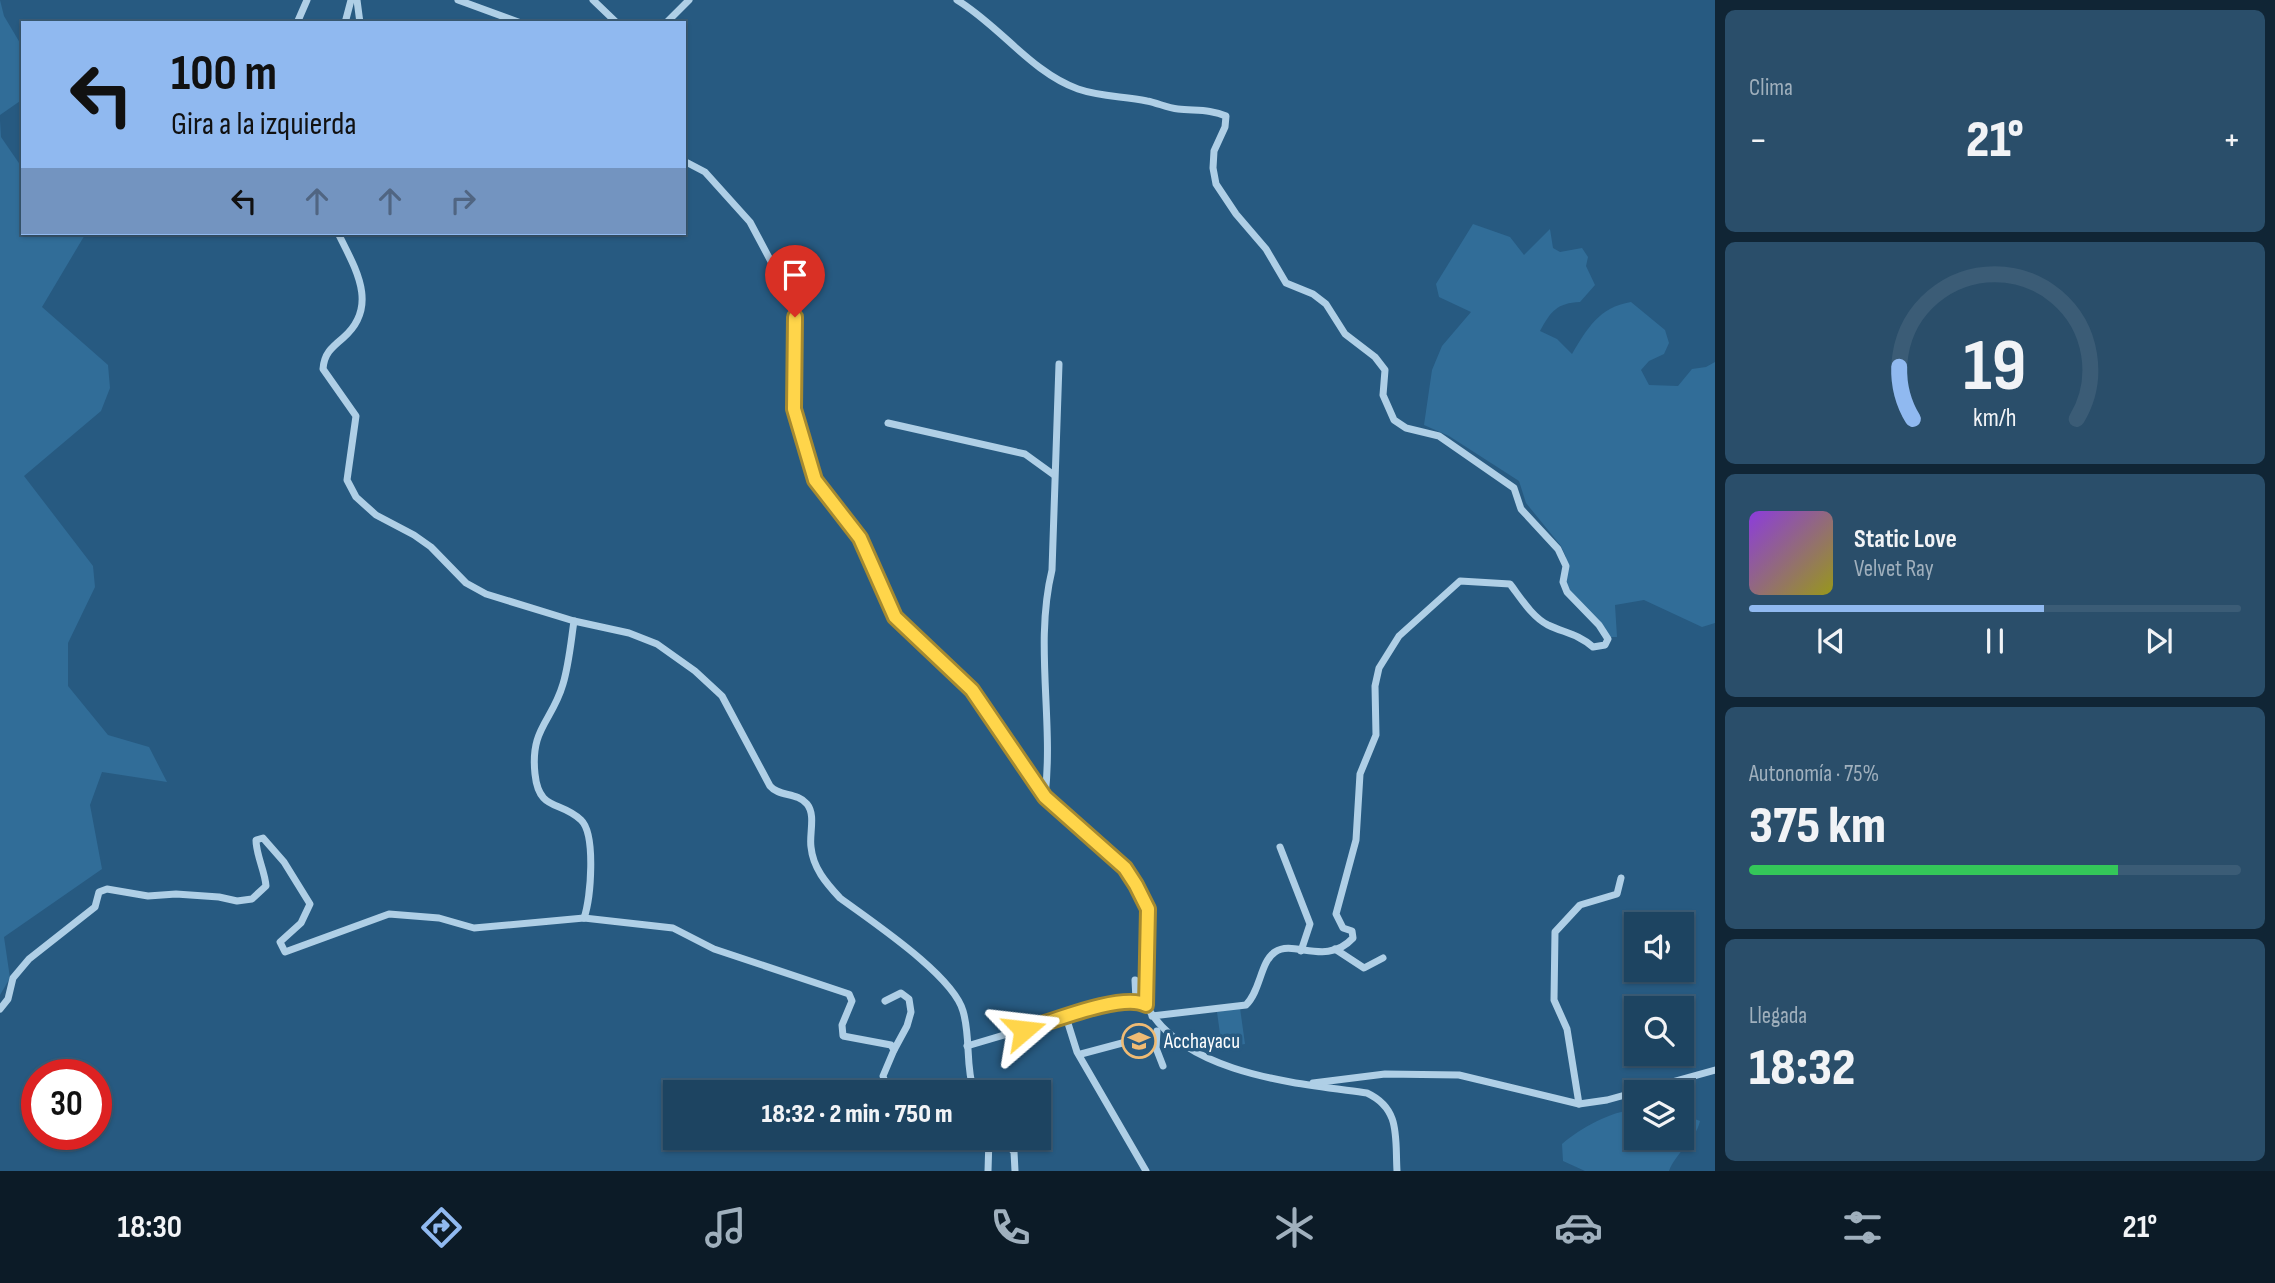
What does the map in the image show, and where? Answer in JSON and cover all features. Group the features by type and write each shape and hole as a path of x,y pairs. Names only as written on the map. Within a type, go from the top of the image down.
{"street":[{"path":"298,21 307,0"},
{"path":"346,21 351,0"},
{"path":"357,0 360,21"},
{"path":"458,0 516,21"},
{"path":"593,0 615,21"},
{"path":"668,21 689,0"},
{"path":"957,0 983,16 1044,71 1062,82 1111,98 1146,101 1189,111 1215,111 1226,116 1225,127 1214,151 1213,168 1216,184 1230,207 1266,249 1286,283 1313,294 1326,304 1345,334 1375,357 1385,370 1383,395 1394,420 1406,428 1439,436 1514,488 1521,509 1558,549 1566,566 1563,582 1567,592 1599,625 1608,639 1605,645 1593,647 1581,636 1546,624 1528,608 1510,584 1460,581 1399,636 1379,668 1375,686 1376,735 1360,774 1356,840 1336,914 1343,928 1352,931 1353,938 1335,949 1321,953 1282,949 1274,952 1266,960 1255,996 1246,1005 1152,1016"},
{"path":"686,162 705,172 750,222 787,296 795,317 794,409 815,480 860,538 895,617 972,690 1045,797 1125,868 1142,897 1148,909 1149,931 1146,1005 1152,1016 1176,1040 1234,1070 1367,1093 1382,1101 1392,1114 1397,1171"},
{"path":"339,235 360,279 363,307 352,330 330,349 323,369 356,416 346,480 356,498 376,515 431,547 466,583 486,594 574,621 629,633 657,644 695,671 722,695 770,786 775,792 800,798 807,804 811,812 811,849 817,868 827,884 840,898 943,980 962,1008 971,1080"},
{"path":"1045,797 1048,771 1043,683 1045,600 1052,570 1059,364"},
{"path":"888,423 1025,454 1054,475"},
{"path":"574,621 562,686 536,737 534,755 541,797 549,805 582,821 591,836 590,902 584,918"},
{"path":"0,1009 8,999 13,978 29,959 95,907 99,892 107,889 148,896 176,894 237,901 252,899 266,886 265,872 255,846 256,841 262,838 284,862 310,904 301,923 280,942 285,951 388,914 439,918 474,928 584,918 673,928 714,949 840,989 849,994 852,1001 842,1025 843,1036 849,1039 878,1040 891,1045 894,1050"},
{"path":"1280,847 1310,924 1301,951"},
{"path":"1578,1104 1567,1029 1554,1000 1555,932 1580,905 1617,894 1621,878"},
{"path":"1335,949 1364,968 1383,958"},
{"path":"1135,980 1136,1000"},
{"path":"884,1080 883,1076 911,1012 909,999 901,993 885,1001"},
{"path":"967,1046 1112,1003 1136,1000 1146,1005"},
{"path":"1066,1017 1077,1052 1146,1171"},
{"path":"1159,1024 1156,1048 1163,1066"},
{"path":"1081,1054 1156,1034"},
{"path":"1310,1084 1385,1074 1460,1075 1578,1104 1607,1100 1715,1070"},
{"path":"988,1171 989,1150"},
{"path":"1012,1150 1015,1171"}],"shaded area":[{"path":"0,0 4,16 21,45 21,100 0,115"},
{"path":"0,120 1,137 21,166 21,235 85,235 42,307 108,365 110,388 101,411 24,476 93,566 95,587 68,643 68,686 108,735 149,747 167,782 102,772 90,805 102,869 4,937 10,978 0,995"},
{"path":"1473,224 1510,237 1524,255 1550,229 1553,248 1560,252 1582,248 1588,257 1586,266 1595,285 1580,302 1556,309 1540,331 1557,339 1572,354 1595,320 1610,309 1631,302 1665,330 1669,343 1664,354 1649,361 1641,370 1649,385 1678,386 1692,369 1706,367 1715,362 1715,623 1702,627 1644,600 1615,605 1617,637 1608,637 1599,620 1568,593 1564,584 1566,557 1561,546 1526,503 1519,481 1449,436 1424,425 1432,370 1442,346 1471,312 1439,297 1436,284"},
{"path":"1240,1008 1245,1044 1222,1048 1217,1012"},
{"path":"1624,1112 1624,1150 1682,1150 1669,1171 1585,1171 1563,1161 1562,1144 1587,1126"},
{"path":"1694,1119 1700,1121 1694,1135"}],"place":[{"name":"Acchayacu","path":"1139,1041"}],"route":[{"path":"795,317 797,349 793,376 794,409 805,455 815,480 860,538 885,600 895,617 972,690 1045,797 1125,868 1148,909 1149,978 1146,1005 1136,1000 1112,1003 1024,1030"}]}
